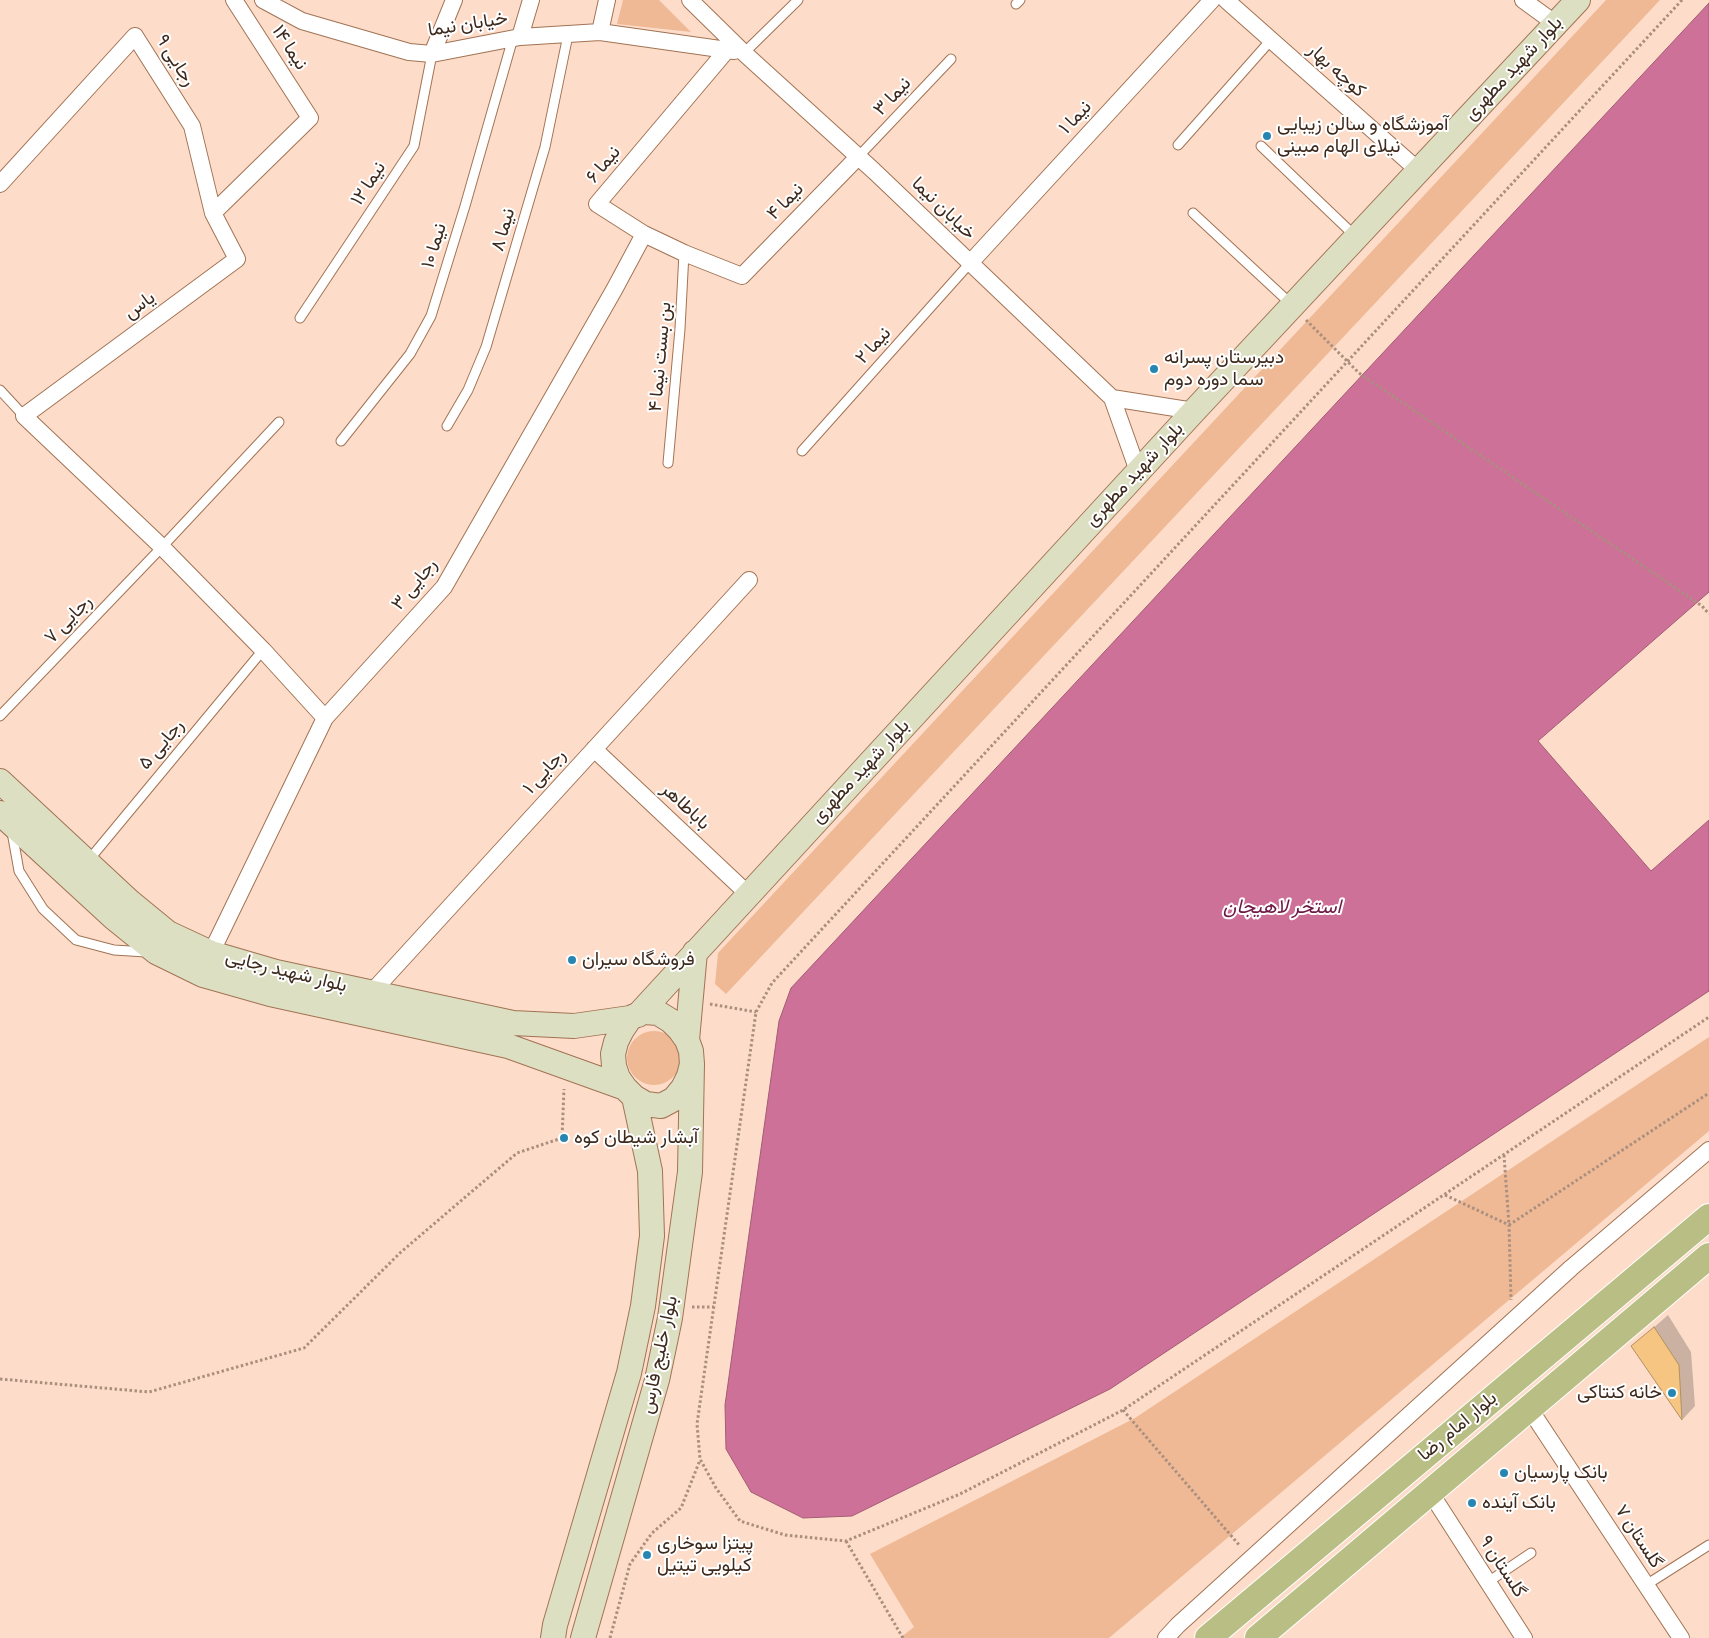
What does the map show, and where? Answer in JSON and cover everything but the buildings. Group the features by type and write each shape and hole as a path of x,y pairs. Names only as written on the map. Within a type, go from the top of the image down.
{"main road":[{"name":"بلوار شهید مطهری","path":"634,1017 1138,471 1578,0"},
{"name":"بلوار شهید رجایی","path":"1,785 128,900 168,933 211,953 276,972 513,1023 574,1026 634,1017"},
{"name":"بلوار شهید رجایی","path":"5,817 114,918 156,952 203,975 270,994 508,1046 565,1065 630,1092"},
{"path":"687,1040 695,952"},
{"path":"644,1012 658,1013 671,1021 687,1040 691,1051 692,1064 689,1076 674,1099 661,1106 646,1104 630,1092 618,1078 614,1066 614,1054 622,1030 634,1017 644,1012"},
{"name":"بلوار خلیج فارس","path":"583,1638 657,1380 670,1318 690,1172 692,1064"},
{"name":"بلوار خلیج فارس","path":"553,1638 555,1625 629,1373 643,1306 652,1236 650,1171 630,1092"},
{"name":"بلوار امام رضا","path":"1208,1638 1709,1217"},
{"name":"بلوار امام رضا","path":"1267,1635 1430,1492 1709,1256"}],"street":[{"name":"نیما ۱۴","path":"213,212 310,118 234,0"},
{"name":"خیابان نیما","path":"263,0 302,21 409,52 432,54 516,38 600,32 744,53"},
{"path":"432,54 454,0"},
{"path":"516,38 531,0"},
{"path":"600,32 607,0"},
{"name":"خیابان نیما","path":"690,0 744,53 858,157 1112,398 1138,471"},
{"name":"نیما ۱","path":"970,263 1212,0"},
{"name":"کوچه بهار","path":"1226,0 1419,171"},
{"path":"1523,0 1556,24"},
{"name":"رجایی ۹","path":"0,184 135,36 192,126 213,212"},
{"name":"نیما ۶","path":"728,50 597,204 644,234 684,253 742,276"},
{"name":"نیما ۴","path":"742,276 858,157"},
{"name":"یاس","path":"24,416 237,259 213,212"},
{"name":"رجایی ۳","path":"211,953 325,718 444,587 614,290 644,234"},
{"path":"1112,398 1194,411"},
{"path":"24,416 162,547 263,650 325,718"},
{"name":"رجایی ۱","path":"371,992 749,580"},
{"name":"باباطاهر","path":"594,749 748,894"},
{"path":"1166,1638 1178,1625 1571,1268 1709,1150"},
{"name":"گلستان ۷","path":"1529,1408 1681,1638"},
{"name":"گلستان ۹","path":"1430,1492 1488,1582 1518,1636"}],"lane":[{"path":"744,53 798,0"},
{"name":"نیما ۸","path":"447,426 468,390 486,347 546,147 568,35"},
{"name":"نیما ۱۰","path":"341,441 410,354 431,316 516,38"},
{"path":"1178,145 1271,40"},
{"name":"نیما ۱۲","path":"300,318 414,146 432,54"},
{"name":"نیما ۳","path":"858,157 951,59"},
{"path":"1261,146 1357,238"},
{"path":"1193,213 1293,306"},
{"name":"بن بست نیما ۴","path":"668,464 680,329 684,253"},
{"name":"نیما ۲","path":"802,451 970,263"},
{"path":"0,390 24,416"},
{"name":"رجایی ۷","path":"0,716 162,547 278,422"},
{"name":"رجایی ۵","path":"87,862 263,650"},
{"path":"5,817 20,871 43,909 76,940 114,950 156,952"},
{"path":"1646,1585 1709,1545"},
{"path":"1488,1582 1530,1553"}],"path":[{"path":"1682,0 772,983 756,1012 697,1424 700,1459 716,1488 740,1521 785,1536 846,1541 960,1494 1123,1410 1709,1017"},
{"path":"1293,306 1359,373 1702,606 1709,614"},
{"path":"691,1000 756,1012"},
{"path":"0,1379 149,1392 304,1348 401,1252 517,1153 562,1138 565,1065"},
{"path":"1509,1225 1709,1093"},
{"path":"1504,1155 1509,1225 1512,1323"},
{"path":"1444,1194 1509,1225"},
{"path":"1123,1410 1251,1559"},
{"path":"610,1638 630,1564 652,1533 681,1508 700,1459"},
{"path":"846,1541 903,1638"}],"shaded area":[{"path":"623,0 659,0 691,32 617,24"},
{"path":"1606,0 1660,0 726,994 715,984 718,953"},
{"path":"649,1031 659,1031 669,1035 677,1043 681,1058 677,1073 669,1081 659,1085 649,1085 639,1081 631,1073 627,1063 627,1053 631,1043 639,1035"},
{"path":"1709,1037 1709,1131 1109,1638 900,1638 914,1627 870,1554 1135,1418"}],"water":[{"name":"استخر لاهیجان","path":"1709,3 1709,592 1538,741 1651,871 1709,820 1709,991 1110,1389 852,1516 803,1518 751,1492 726,1449 725,1405 779,1021 791,988"}],"place":[{"name":"آموزشگاه و سالن زیبایی نیلای الهام مبینی","path":"1267,136"},
{"name":"دبیرستان پسرانه سما دوره دوم","path":"1154,369"},
{"name":"فروشگاه سیران","path":"572,960"},
{"name":"آبشار شیطان کوه","path":"564,1138"},
{"name":"خانه کنتاکی","path":"1672,1393"},
{"name":"بانک پارسیان","path":"1504,1473"},
{"name":"بانک آینده","path":"1472,1503"},
{"name":"پیتزا سوخاری کیلویی تیتیل","path":"647,1555"}]}
